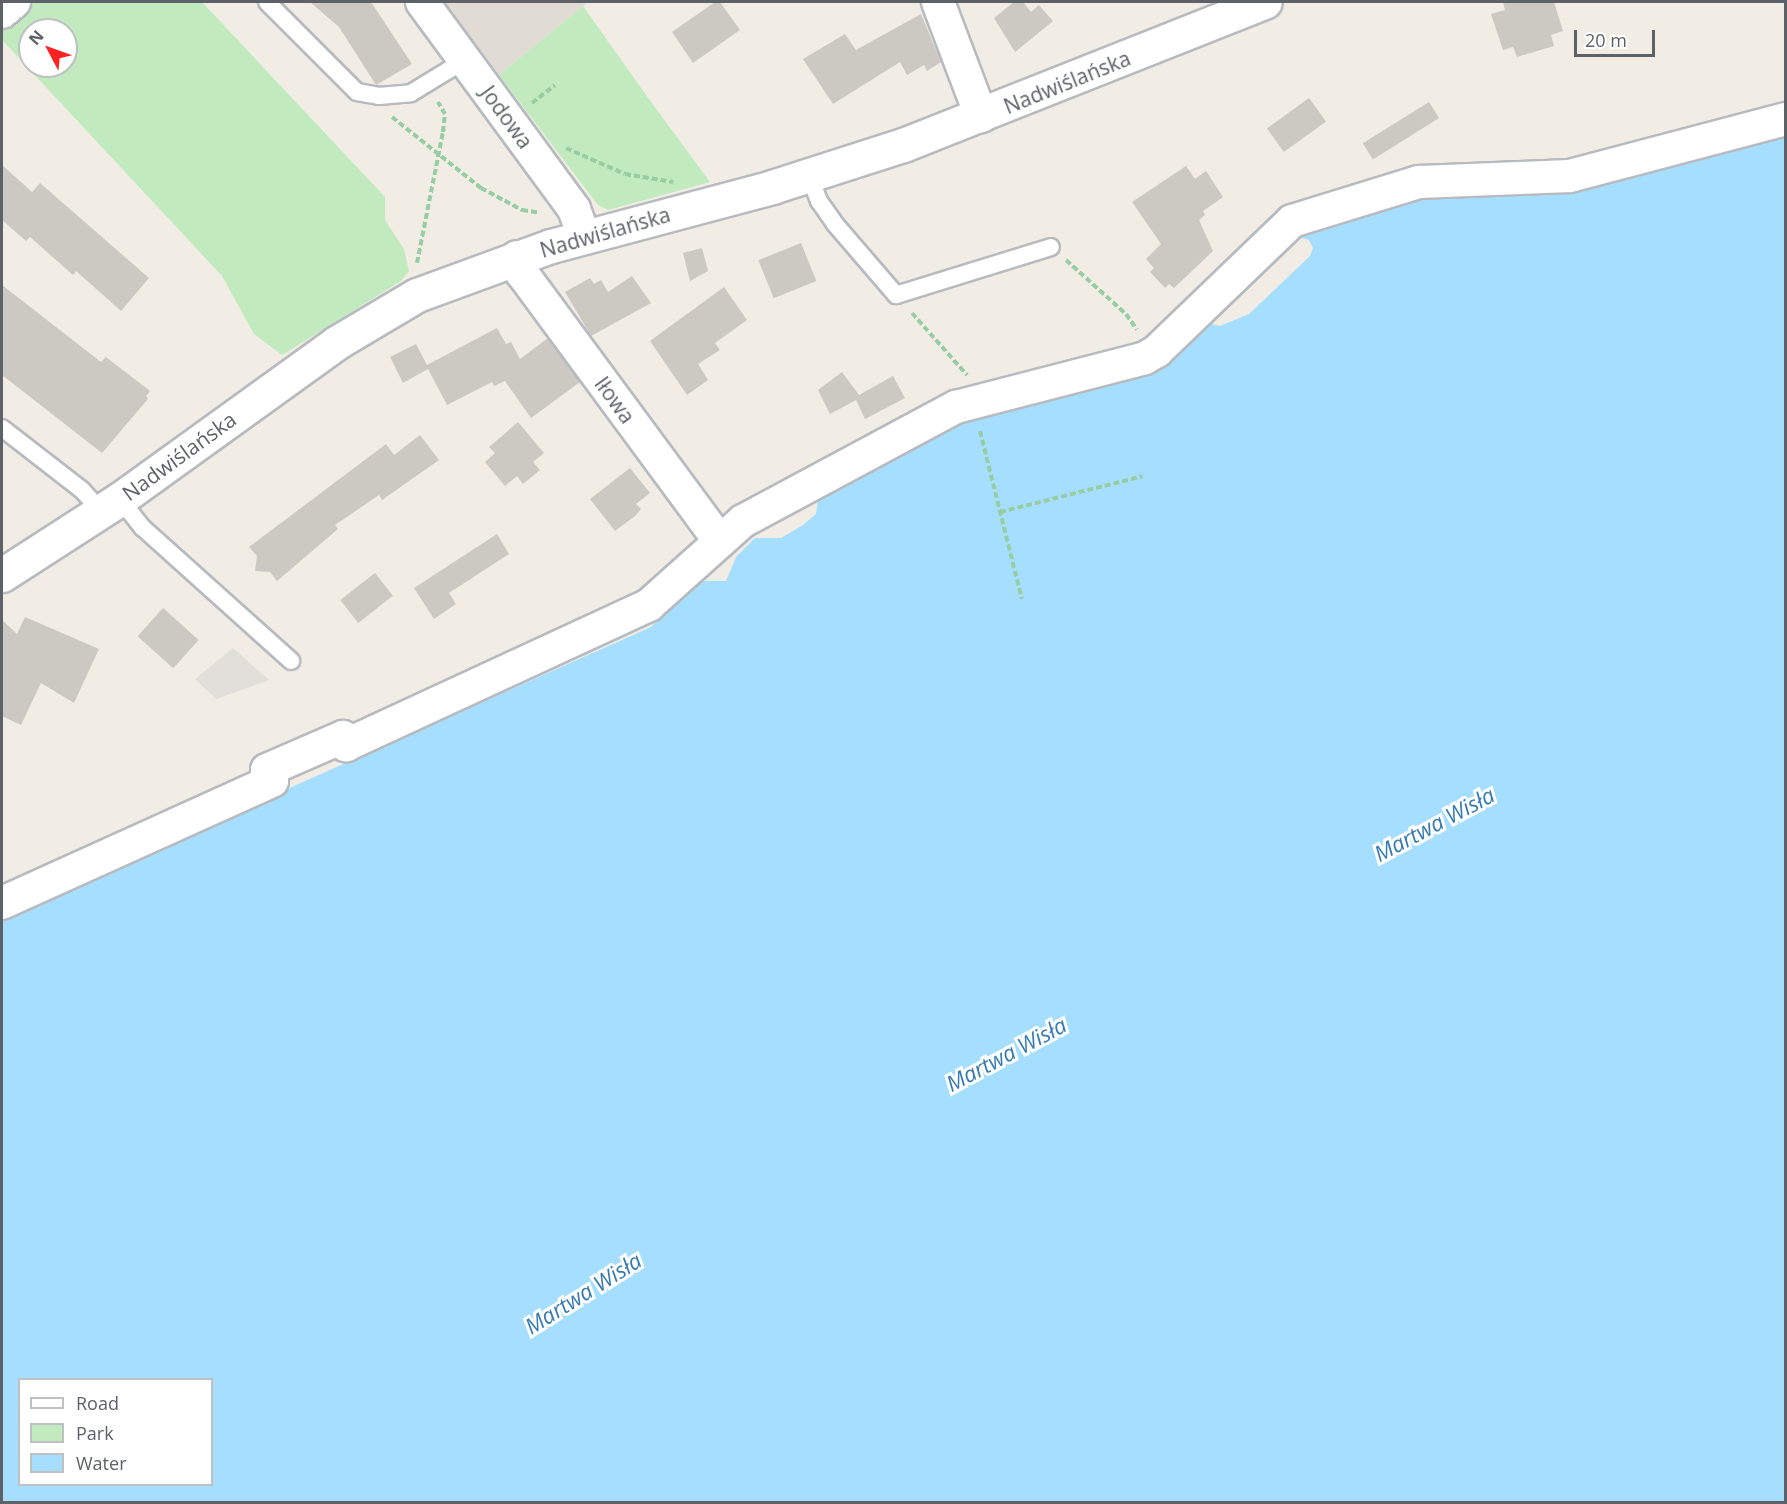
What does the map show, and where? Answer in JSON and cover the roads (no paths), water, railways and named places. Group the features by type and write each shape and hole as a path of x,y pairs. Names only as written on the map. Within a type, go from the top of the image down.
{"street":[{"path":"2,12 14,2"},
{"name":"Jodowa","path":"422,2 574,209 584,236"},
{"path":"938,2 981,117"},
{"name":"Nadwiślańska","path":"2,575 111,505 336,343 417,295 517,257 584,236 809,176 981,117 1265,2"},
{"path":"2,903 272,781 267,770 343,737 346,745 649,606 718,540 743,521 956,407 1153,353 1292,221 1419,182 1570,176 1785,119"},
{"name":"Iłowa","path":"517,257 522,273 718,540"}],"lane":[{"path":"267,2 357,92 366,94 411,93 465,60"},
{"path":"809,176 819,201 835,224 896,295 1051,247"},
{"path":"2,428 82,490 111,505 143,528 291,661"}],"water":[{"name":"Martwa Wisła","path":"1785,136 1785,1502 2,1502 2,916 651,627 697,581 726,581 736,557 755,538 781,538 803,525 816,514 819,494 957,418 1202,322 1220,326 1249,314 1310,256 1313,248 1309,240 1291,235 1434,192 1572,192"}]}
